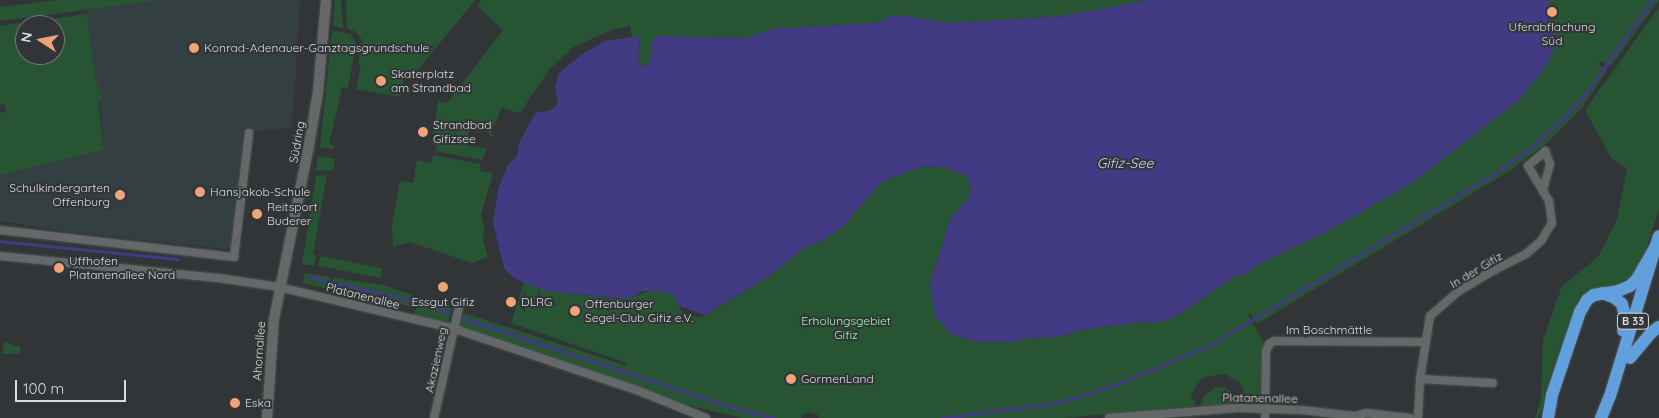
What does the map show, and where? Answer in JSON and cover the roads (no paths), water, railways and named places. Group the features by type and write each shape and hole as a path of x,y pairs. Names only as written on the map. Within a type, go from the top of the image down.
{"highway":[{"path":"1548,418 1552,395 1580,312 1587,300 1594,295 1618,291 1630,286 1637,279 1658,241"},
{"name":"B 33","path":"1605,417 1658,241"},
{"name":"B 33","path":"1605,417 1630,358 1659,264"},
{"path":"1602,293 1615,298 1622,304 1626,321 1607,386 1605,417"},
{"path":"1630,358 1652,332 1659,327"}],"street":[{"name":"Südring","path":"279,287 308,151 326,0"},
{"path":"0,230 234,257 248,134"},
{"name":"In der Gifiz","path":"1418,418 1420,379 1430,316 1459,291 1526,254 1541,241 1552,223 1549,201 1543,191"},
{"name":"Platanenallee","path":"0,256 225,279 279,287 455,329 639,391 706,418"},
{"name":"Ahornallee","path":"267,418 274,319 279,287"},
{"name":"Akazienweg","path":"434,418 455,329 458,307"},
{"name":"Im Boschmättle","path":"1265,409 1266,352 1269,344 1274,341 1425,342"},
{"path":"1420,379 1494,384"},
{"name":"Platanenallee","path":"1109,418 1161,416 1238,408 1355,416 1366,413 1410,418"},
{"path":"1265,409 1265,418"}],"water":[{"name":"Gifiz-See","path":"1150,0 1550,0 1550,20 1555,28 1554,48 1547,65 1520,99 1412,183 1324,233 1257,265 1246,275 1236,275 1179,315 1157,323 1141,322 1077,331 1063,336 1025,339 1013,342 978,342 953,335 935,316 930,283 951,217 969,198 971,187 967,176 948,168 924,166 882,182 841,228 824,240 804,248 768,277 705,315 679,306 673,295 664,292 643,291 627,299 546,291 515,279 504,268 493,223 498,189 508,165 518,155 518,145 536,112 550,111 558,104 555,86 559,73 584,53 605,41 640,36 638,61 644,67 649,63 653,40 656,36 746,38 773,29 874,23 895,15 951,23 1062,16"}],"waterway":[{"path":"941,418 1057,403 1121,383 1212,344 1494,174 1530,148 1565,117 1585,95 1652,0"},
{"path":"0,241 177,259"},
{"path":"309,277 394,296 449,313"},
{"path":"463,318 727,406 775,418"}],"place":[{"name":"Uferabflachung Süd","path":"1552,12"},
{"name":"Konrad-Adenauer-Ganztagsgrundschule","path":"194,48"},
{"name":"Skaterplatz am Strandbad","path":"381,81"},
{"name":"Strandbad Gifizsee","path":"423,132"},
{"name":"Hansjakob-Schule","path":"200,192"},
{"name":"Schulkindergarten Offenburg","path":"120,195"},
{"name":"Reitsport Buderer","path":"257,214"},
{"name":"Uffhofen Platanenallee Nord","path":"59,268"},
{"name":"Essgut Gifiz","path":"443,287"},
{"name":"DLRG","path":"511,302"},
{"name":"Offenburger Segel-Club Gifiz e.V.","path":"575,311"},
{"name":"GormenLand","path":"791,379"},
{"name":"Eska","path":"235,403"}],"park label":[{"name":"Erholungsgebiet Gifiz","path":"846,328"}]}
